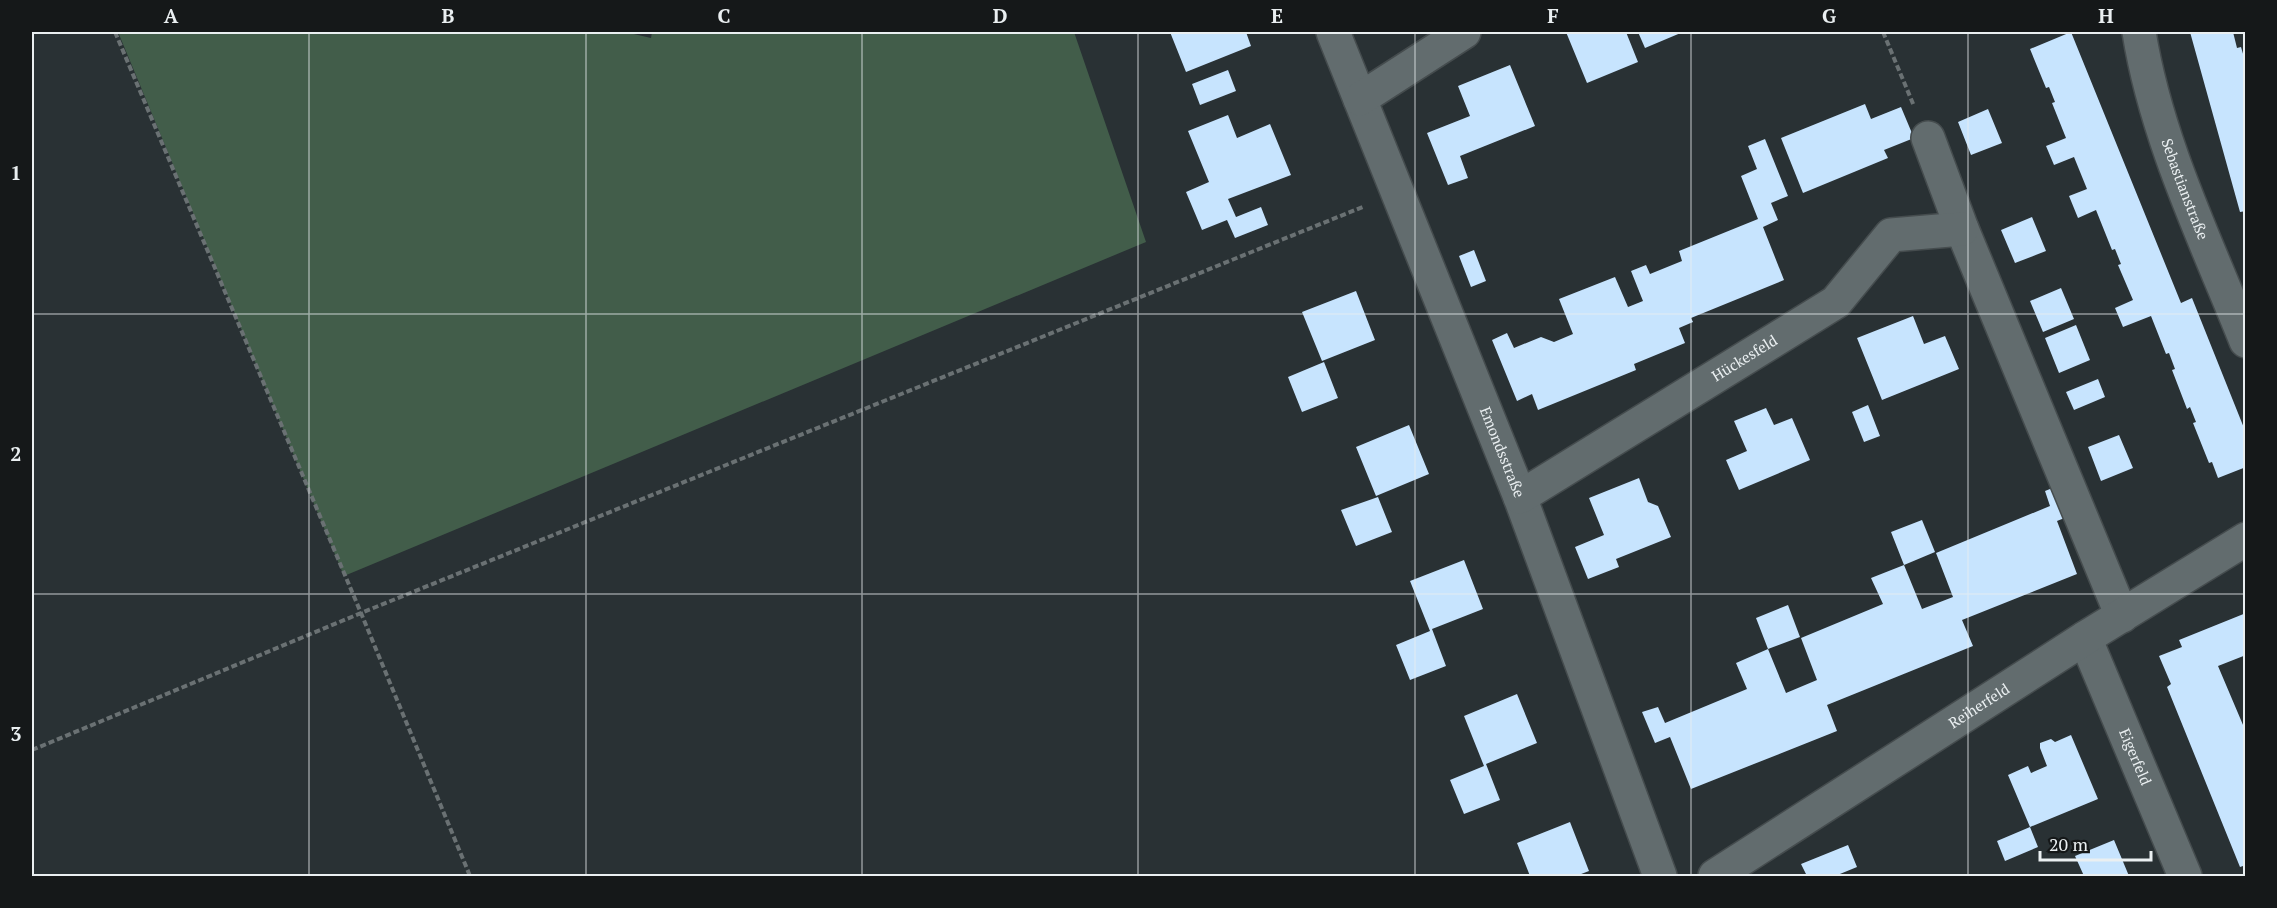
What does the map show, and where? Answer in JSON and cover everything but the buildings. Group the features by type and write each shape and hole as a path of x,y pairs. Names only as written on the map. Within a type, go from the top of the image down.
{"street":[{"name":"Emondsstraße","path":"1333,32 1520,497 1660,876"},
{"path":"1360,99 1464,32"},
{"name":"Sebastianstraße","path":"2139,32 2145,66 2175,164 2246,341"},
{"path":"1928,138 1962,229 2122,616"},
{"name":"Hückesfeld","path":"1520,497 1836,302 1891,235 1962,229"},
{"name":"Reiherfeld","path":"1715,876 2085,638 2246,539"},
{"name":"Eigerfeld","path":"2085,638 2185,876"}],"path":[{"path":"115,32 470,876"},
{"path":"1883,32 1928,138"},
{"path":"32,750 361,613 1399,192"}],"green space":[{"path":"118,32 625,32 651,38 652,32 1074,32 1146,242 344,576"}]}
